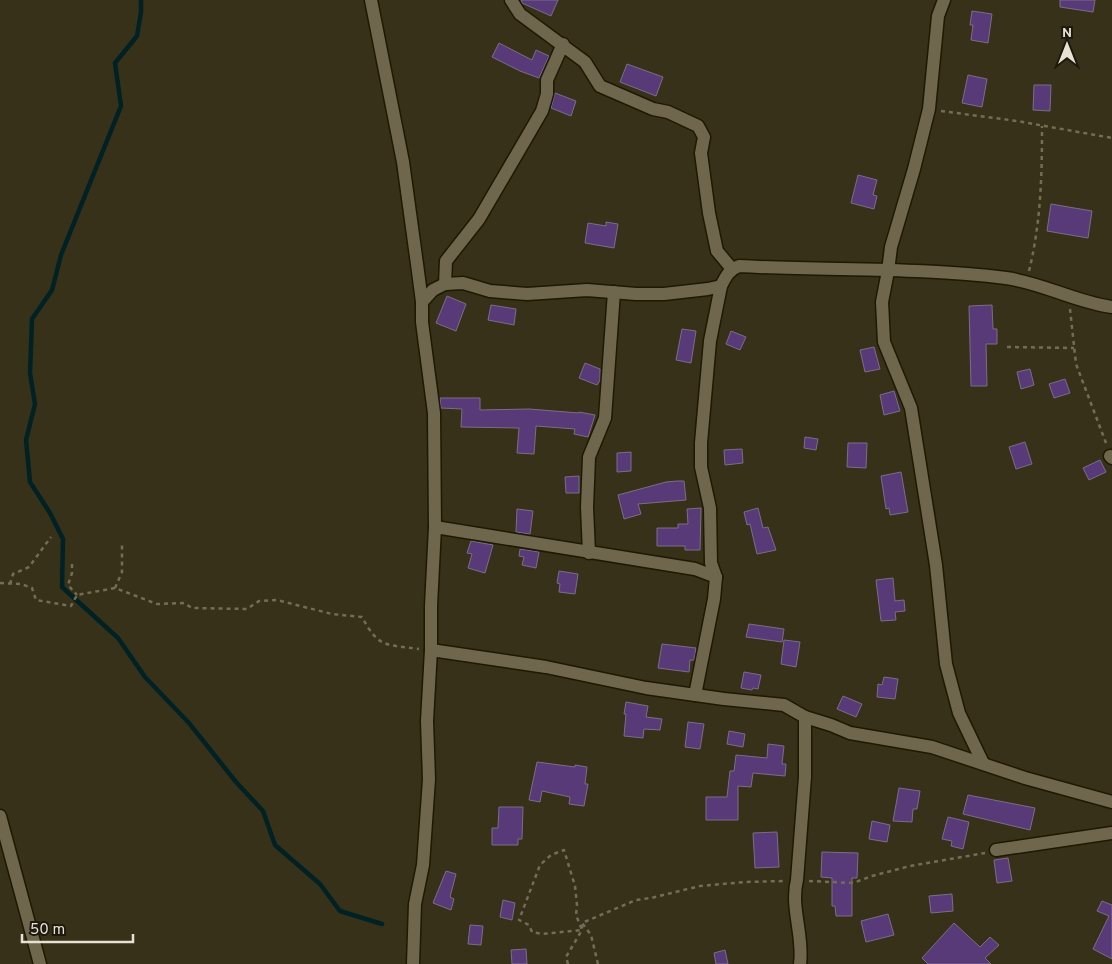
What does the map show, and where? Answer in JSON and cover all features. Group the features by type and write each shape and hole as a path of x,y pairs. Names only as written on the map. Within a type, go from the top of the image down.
{"street":[{"path":"371,0 403,162 422,302 422,322 434,413 434,527 427,721 429,779 423,865 415,904 412,964"},
{"path":"510,0 520,14 585,62 600,86 653,110 668,112 698,126 704,137 701,153 709,213 717,251 732,269"},
{"path":"944,0 938,16 929,109 891,247 882,302 884,342 910,408 936,564 946,664 959,714 983,763"},
{"path":"445,284 446,261 479,219 542,112 547,94 547,80 563,44"},
{"path":"695,695 714,599 716,577 711,563 710,508 701,467 701,443 710,341 721,286 732,269 739,266 965,274 1026,282 1083,301 1112,307"},
{"path":"422,302 433,290 445,284 463,283 490,291 526,294 587,290 664,294 721,286"},
{"path":"588,553 589,457 605,418 614,292"},
{"path":"434,527 695,569 716,577"},
{"path":"431,650 546,667 646,688 784,705 805,717 850,733 932,747 1025,778 1112,802"},
{"path":"800,964 802,954 794,891 797,880 805,777 805,717"},
{"path":"0,816 40,964"},
{"path":"996,850 1112,833"}],"path":[{"path":"929,109 1112,138"},
{"path":"1026,282 1037,238 1042,165 1042,126"},
{"path":"1068,295 1076,364 1111,457"},
{"path":"1007,347 1074,348"},
{"path":"10,584 13,574 29,568 52,537"},
{"path":"115,588 122,572 122,542"},
{"path":"72,564 72,573 68,585 77,595"},
{"path":"0,583 21,584 32,588 36,600 71,606 77,595"},
{"path":"77,595 115,588 157,604 184,603 192,608 247,609 259,601 277,600 332,614 362,617 369,631 382,644 431,650"},
{"path":"564,850 575,886 576,915 582,930 542,934 532,932 529,925 519,920 540,865 551,855 564,850"},
{"path":"582,923 636,900 700,886 797,880 853,883 910,866 996,850"},
{"path":"568,964 566,957 582,930 582,923"},
{"path":"582,923 591,935 598,964"}],"building":[{"path":"521,0 558,0 551,16 522,3"},
{"path":"1060,0 1095,0 1093,12 1060,7"},
{"path":"972,11 992,14 988,43 971,40 973,25 970,25"},
{"path":"499,43 532,60 536,50 549,56 539,78 492,57"},
{"path":"627,64 663,77 656,96 620,82"},
{"path":"968,75 987,79 982,107 962,103"},
{"path":"1034,85 1051,85 1050,111 1033,110"},
{"path":"555,93 576,101 571,116 551,108"},
{"path":"858,175 877,180 873,195 877,196 874,209 851,203"},
{"path":"1051,204 1092,211 1088,238 1047,231"},
{"path":"606,222 618,224 614,248 585,243 588,223 606,226"},
{"path":"447,296 466,304 456,331 436,323"},
{"path":"491,305 516,309 514,325 488,320"},
{"path":"992,305 993,329 997,329 997,344 986,344 987,386 971,386 969,306"},
{"path":"682,329 696,331 691,363 676,360"},
{"path":"731,331 746,337 740,350 726,344"},
{"path":"874,347 880,369 865,372 860,350"},
{"path":"585,363 600,369 600,380 597,385 579,378"},
{"path":"1030,369 1034,385 1021,389 1017,372"},
{"path":"1065,379 1070,393 1054,398 1049,384"},
{"path":"894,391 900,411 884,415 880,395"},
{"path":"440,398 480,398 480,410 529,409 579,412 595,415 588,437 574,434 575,429 536,426 534,454 517,453 519,428 461,427 462,409 441,408"},
{"path":"805,437 818,439 816,450 804,448"},
{"path":"1025,442 1032,464 1016,469 1009,447"},
{"path":"848,443 867,443 866,468 847,467"},
{"path":"742,449 743,463 725,465 724,450"},
{"path":"631,452 631,471 617,472 617,453"},
{"path":"1100,460 1106,472 1089,480 1083,468"},
{"path":"901,472 908,512 890,515 889,508 886,509 881,476"},
{"path":"579,476 579,493 566,493 565,477"},
{"path":"684,481 686,500 638,504 641,514 624,519 618,495 666,482"},
{"path":"701,508 700,550 685,550 685,546 657,546 657,528 678,528 678,524 688,524 687,509"},
{"path":"758,508 763,528 768,527 776,550 757,554 750,524 747,525 744,512"},
{"path":"517,509 533,511 530,534 516,532"},
{"path":"471,541 493,545 485,573 468,568 472,554 467,553"},
{"path":"520,549 539,552 536,568 522,565 524,557 519,556"},
{"path":"559,571 578,574 575,594 559,592 560,584 557,583"},
{"path":"893,578 895,601 904,600 905,611 895,612 896,620 881,621 876,580"},
{"path":"749,624 784,629 782,642 746,637"},
{"path":"784,640 800,642 796,667 781,664"},
{"path":"662,644 696,648 694,660 690,660 689,672 658,668"},
{"path":"744,672 761,675 758,689 741,688"},
{"path":"884,677 898,679 895,699 877,697 878,684 882,685"},
{"path":"843,696 862,704 856,717 837,709"},
{"path":"626,702 648,706 646,717 662,719 660,730 644,729 643,738 624,736"},
{"path":"688,722 704,724 700,749 685,747"},
{"path":"729,731 745,734 743,747 727,744"},
{"path":"768,744 784,746 782,764 786,764 785,776 753,773 751,787 738,786 738,820 706,820 706,797 727,797 730,771 734,771 736,755 767,758"},
{"path":"537,762 587,767 585,784 588,784 584,806 569,804 570,797 542,791 540,802 529,800"},
{"path":"899,788 920,791 917,809 913,809 912,822 893,821"},
{"path":"968,795 1035,808 1030,830 963,814"},
{"path":"499,807 523,807 522,839 518,839 518,845 492,845 492,828 498,828"},
{"path":"948,817 969,822 963,849 951,846 952,841 942,839"},
{"path":"872,821 890,825 887,842 869,839"},
{"path":"777,832 779,867 755,868 753,833"},
{"path":"822,852 858,853 857,878 852,878 852,916 836,916 835,906 832,906 832,878 821,877"},
{"path":"1008,858 1012,881 997,883 994,860"},
{"path":"446,871 456,874 450,897 454,899 451,910 433,903"},
{"path":"952,894 953,911 931,913 929,896"},
{"path":"503,900 515,903 512,920 500,917"},
{"path":"1102,901 1112,905 1112,959 1093,949 1109,916 1097,911"},
{"path":"888,914 894,935 866,942 861,921"},
{"path":"954,923 980,947 990,937 999,945 985,958 991,964 928,964 922,958"},
{"path":"470,925 483,926 481,945 468,944"},
{"path":"526,949 527,964 512,964 511,950"},
{"path":"725,950 728,964 716,964 714,953"}],"waterway":[{"path":"141,0 137,36 115,63 121,106 61,255 52,290 32,319 30,373 35,404 26,440 30,482 50,513 63,539 62,587 118,638 145,677 189,723 236,782 263,811 275,845 320,884 340,911 382,924"}]}
